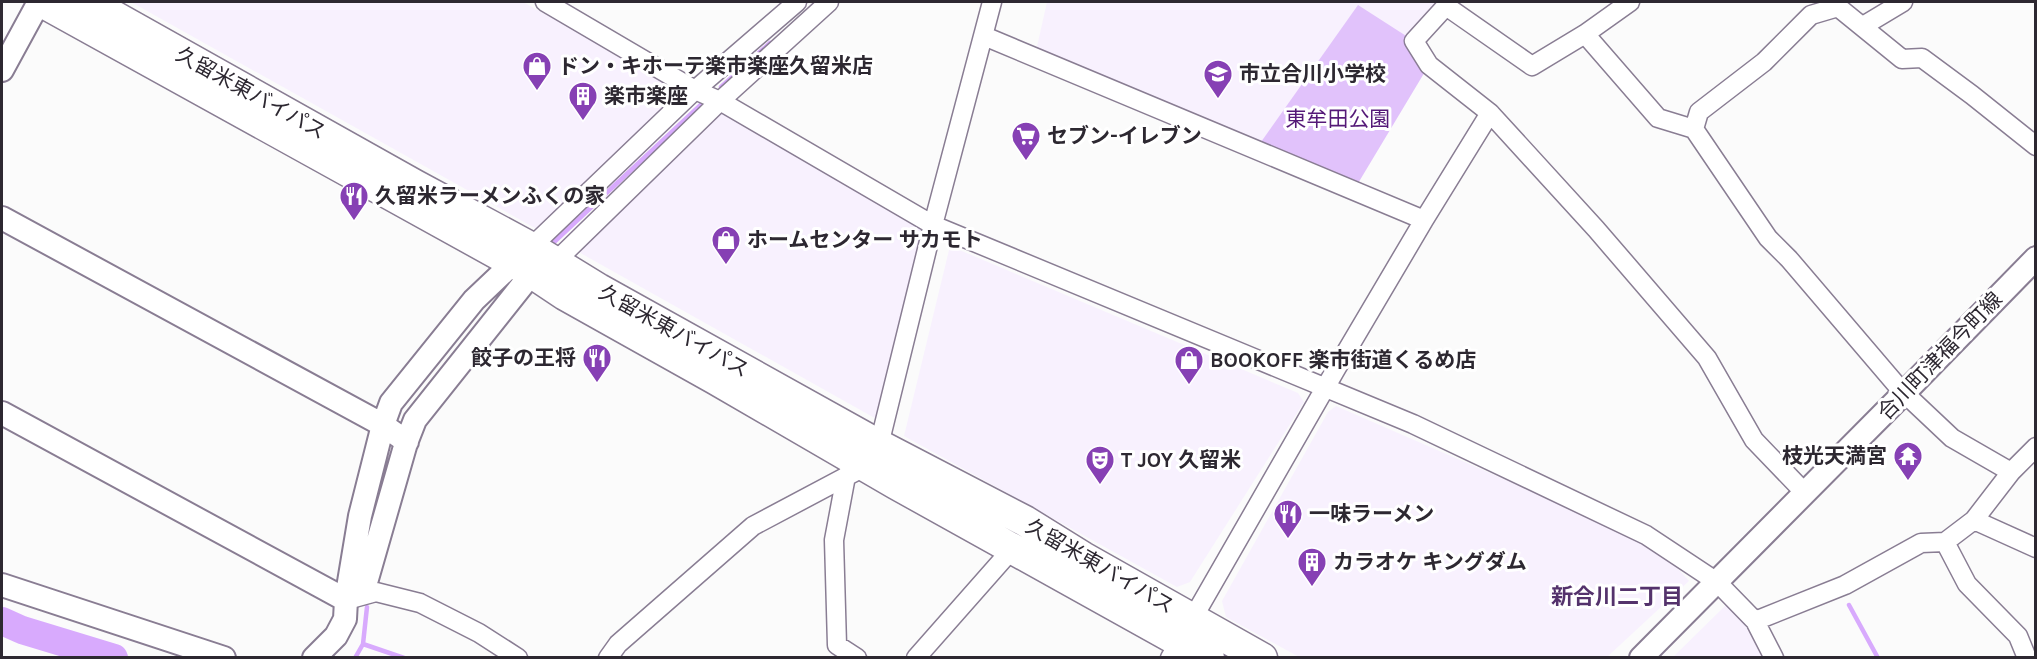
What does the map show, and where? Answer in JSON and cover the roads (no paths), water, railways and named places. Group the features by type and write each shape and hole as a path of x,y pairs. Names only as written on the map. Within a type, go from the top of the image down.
{"highway":[{"name":"久留米東バイパス","path":"41,2 533,262"},
{"name":"久留米東バイパス","path":"89,2 415,185 533,262 566,295 864,463 896,484 1209,657"},
{"name":"久留米東バイパス","path":"864,463 1025,521 1083,557 1180,639 1262,657"}],"street":[{"path":"2,70 41,2"},
{"path":"545,2 933,225 1326,386 1413,424 1646,535 1717,582 1755,621 1774,657"},
{"path":"314,657 336,636 362,596 406,443 415,420 533,262 695,90 797,2"},
{"path":"362,596 360,516 382,425 391,403 427,357 474,300 533,262 720,101 829,2"},
{"path":"857,657 837,645 834,540 864,463 933,225 992,2"},
{"path":"1630,2 1532,66 1446,6 1414,40 1429,65 1490,113 1596,229 1707,358 1754,440 1805,492"},
{"path":"1863,26 1903,2"},
{"path":"1694,129 1699,112 1764,62 1811,15 1838,7 1902,59 1922,58 2036,146"},
{"path":"1584,34 1658,118 1694,129 1768,238 1789,259 1904,393 1952,438 2011,472"},
{"path":"984,36 1424,220"},
{"path":"1180,639 1326,386 1490,113"},
{"path":"2,218 382,425 406,443"},
{"name":"合川町津福今町線","path":"1641,657 2036,258"},
{"path":"2,412 362,596 420,603 479,633 518,657"},
{"path":"1755,621 1845,585 1921,543 1945,542 1974,520 2011,472 2036,447"},
{"path":"608,657 618,644 753,526 864,463"},
{"path":"1974,520 2036,548"},
{"path":"1945,542 1967,584 2018,636 2027,657"},
{"path":"916,657 1013,548"},
{"path":"2,585 224,657"}],"waterway":[{"path":"721,87 770,43"},
{"path":"553,243 707,99"},
{"path":"1849,605 1878,658"},
{"path":"355,658 363,644 367,607"},
{"path":"2,621 22,630 114,658"},
{"path":"363,644 404,658"}],"place":[{"name":"ドン・キホーテ楽市楽座久留米店","path":"537,92"},
{"name":"市立合川小学校","path":"1218,100"},
{"name":"楽市楽座","path":"583,122"},
{"name":"セブン-イレブン","path":"1026,162"},
{"name":"久留米ラーメンふくの家","path":"354,222"},
{"name":"ホームセンター サカモト","path":"726,266"},
{"name":"餃子の王将","path":"597,384"},
{"name":"BOOKOFF 楽市街道くるめ店","path":"1189,386"},
{"name":"枝光天満宮","path":"1908,482"},
{"name":"T JOY 久留米","path":"1100,486"},
{"name":"一味ラーメン","path":"1288,540"},
{"name":"カラオケ キングダム","path":"1312,588"}],"district":[{"name":"新合川二丁目","path":"1617,596"}],"park label":[{"name":"東牟田公園","path":"1338,119"}]}
